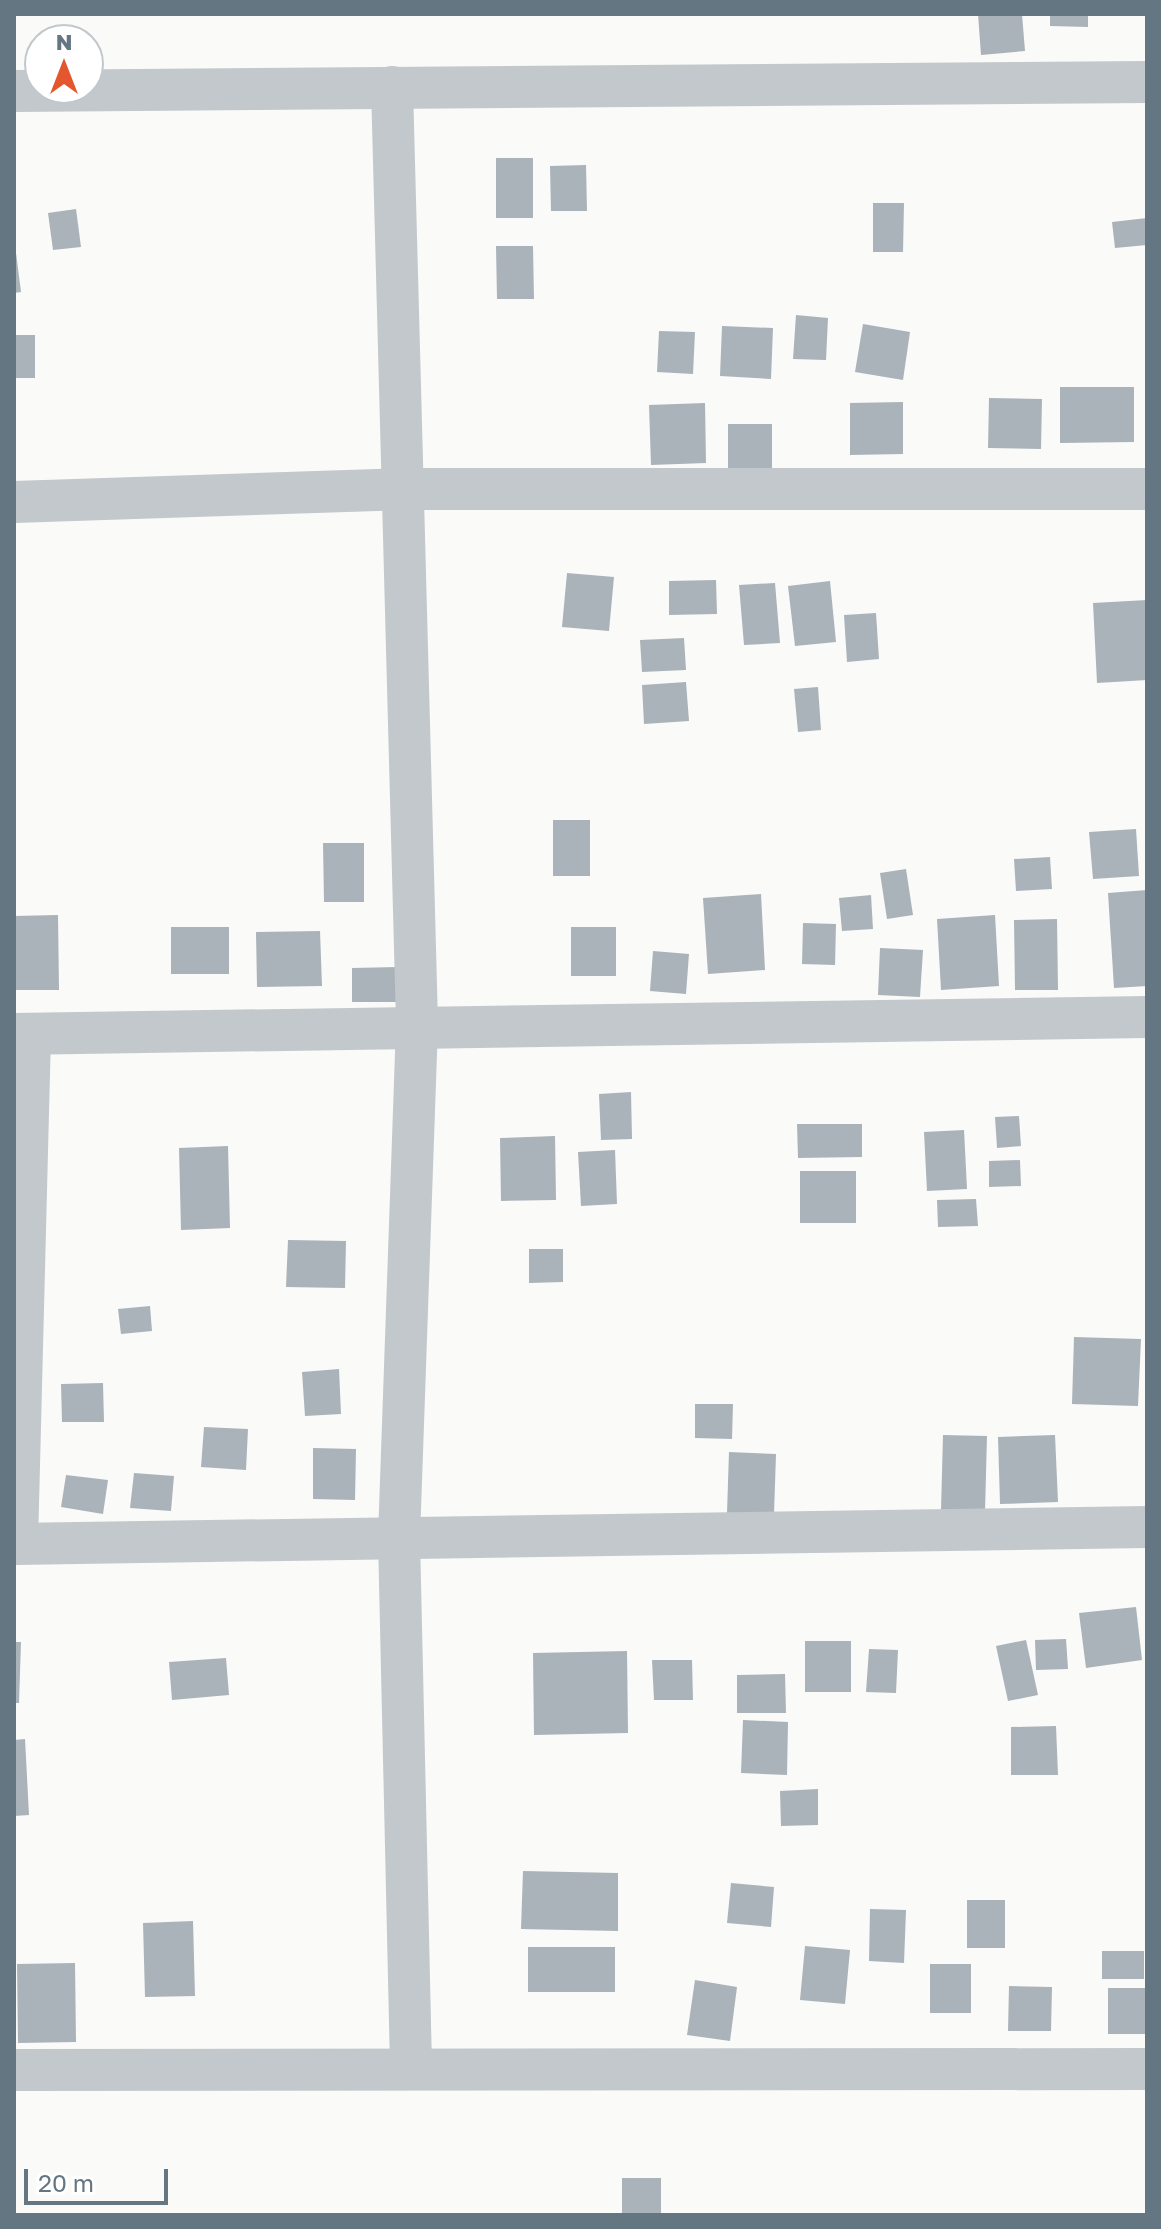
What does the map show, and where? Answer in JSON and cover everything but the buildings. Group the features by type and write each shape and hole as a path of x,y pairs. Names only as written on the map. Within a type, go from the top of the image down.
{"street":[{"path":"14,91 1147,82"},
{"path":"392,87 417,1025 399,1538 411,2067"},
{"path":"14,502 401,489 1147,489"},
{"path":"1147,1017 417,1025 22,1034 16,1544 1147,1527"},
{"path":"14,2070 411,2067 1147,2069"}]}
